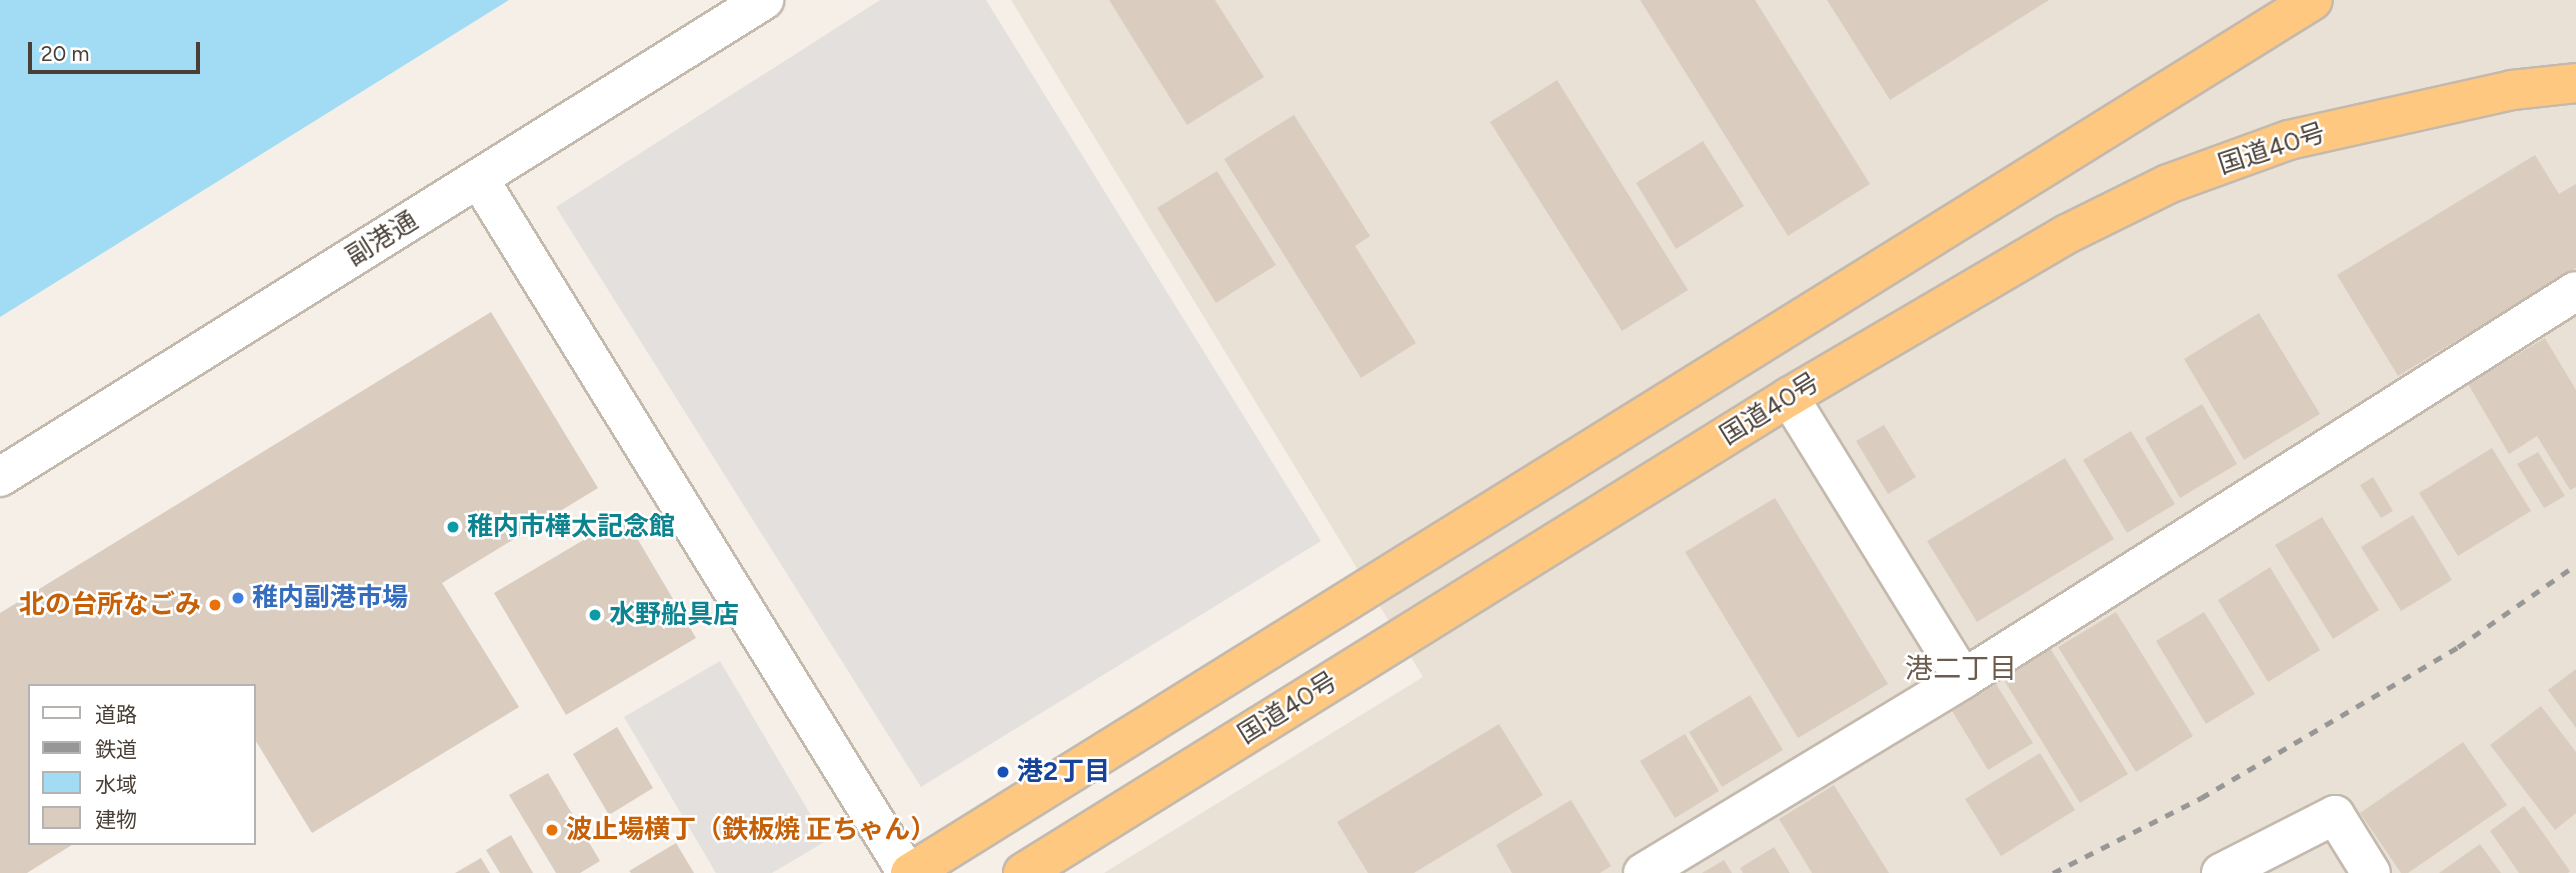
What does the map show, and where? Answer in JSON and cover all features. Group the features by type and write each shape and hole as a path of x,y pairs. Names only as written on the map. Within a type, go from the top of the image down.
{"highway":[{"path":"909,873 2313,0"},
{"name":"国道40号","path":"1023,873 1789,397 2067,234 2168,184 2289,140 2499,93 2576,83"}],"street":[{"name":"副港通","path":"0,477 764,0"},
{"path":"479,179 909,873"},
{"path":"1643,873 1963,679 2576,291"},
{"path":"1789,397 1963,679"},
{"path":"2221,873 2335,815 2371,873"}],"shaded area":[{"path":"880,0 986,0 1321,541 921,787 556,207"},
{"path":"1011,0 2576,0 2576,873 1104,873 1423,677"},
{"path":"720,661 826,841 772,873 716,873 624,717"}],"water":[{"path":"0,0 509,0 0,317"}],"building":[{"path":"1109,0 1215,0 1264,77 1187,125"},
{"path":"1640,0 1755,0 1870,184 1788,236"},
{"path":"1827,0 2049,0 1890,100"},
{"path":"1557,80 1688,290 1622,331 1490,122"},
{"path":"1294,115 1370,236 1355,246 1416,343 1361,378 1224,159"},
{"path":"1703,141 1744,206 1676,249 1636,183"},
{"path":"2535,155 2559,194 2576,184 2576,268 2398,376 2337,275"},
{"path":"1217,171 1276,265 1216,303 1157,208"},
{"name":"稚内副港市場","path":"491,312 598,488 442,583 519,707 312,833 256,741 256,684 28,684 28,845 72,845 27,873 0,873 0,613"},
{"path":"2259,313 2320,414 2244,460 2184,359"},
{"path":"2545,338 2576,390 2576,487 2570,490 2537,436 2509,454 2468,384"},
{"path":"2202,404 2237,464 2180,498 2145,438"},
{"path":"1884,425 1916,477 1888,494 1856,441"},
{"path":"2131,431 2175,504 2127,533 2083,460"},
{"path":"2492,448 2531,511 2458,556 2419,493"},
{"path":"2538,452 2565,496 2544,508 2517,464"},
{"path":"2065,458 2114,539 1977,622 1927,541"},
{"path":"2373,477 2393,511 2381,518 2360,485"},
{"path":"1775,498 1888,684 1798,738 1685,552"},
{"path":"2413,515 2452,580 2401,611 2361,547"},
{"name":"水野船具店","path":"624,516 696,638 566,715 494,593"},
{"path":"2322,517 2379,610 2333,639 2275,545"},
{"path":"2270,567 2320,650 2268,682 2218,600"},
{"path":"2116,612 2193,736 2136,772 2058,647"},
{"path":"2204,612 2255,694 2206,724 2156,641"},
{"path":"2050,648 2128,774 2080,803 2002,677"},
{"path":"2576,669 2576,728 2548,690"},
{"path":"1996,684 2033,743 1988,770 1952,711"},
{"path":"1750,695 1783,750 1722,787 1689,732"},
{"path":"2541,706 2576,752 2576,813 2555,830 2490,745"},
{"path":"1499,724 1543,795 1414,873 1368,873 1337,822"},
{"path":"617,727 653,788 609,815 573,754"},
{"path":"1685,734 1719,791 1675,818 1640,761"},
{"path":"2463,742 2507,805 2408,873 2401,873 2360,813"},
{"path":"2040,753 2075,810 2001,856 1965,799"},
{"path":"548,773 600,861 580,873 556,873 509,795"},
{"path":"1834,785 1889,873 1812,873 1779,819"},
{"path":"1571,800 1611,866 1600,873 1512,873 1496,845"},
{"path":"2524,806 2570,871 2568,873 2519,873 2490,831"},
{"path":"511,835 533,873 500,873 486,850"},
{"path":"676,843 694,873 629,871"},
{"path":"2480,844 2501,873 2439,873"},
{"path":"1774,847 1790,873 1743,873 1740,868"},
{"path":"481,858 490,873 455,873"},
{"path":"1724,860 1732,873 1702,873"}],"railway":[{"path":"2053,873 2201,798 2458,647 2576,565"}],"place":[{"name":"稚内市樺太記念館","path":"453,527"},
{"name":"稚内副港市場","path":"238,598"},
{"name":"北の台所なごみ","path":"215,605"},
{"name":"水野船具店","path":"595,615"},
{"name":"港2丁目","path":"1003,772"},
{"name":"波止場横丁（鉄板焼 正ちゃん）","path":"552,830"}],"district":[{"name":"港二丁目","path":"1961,668"}]}
